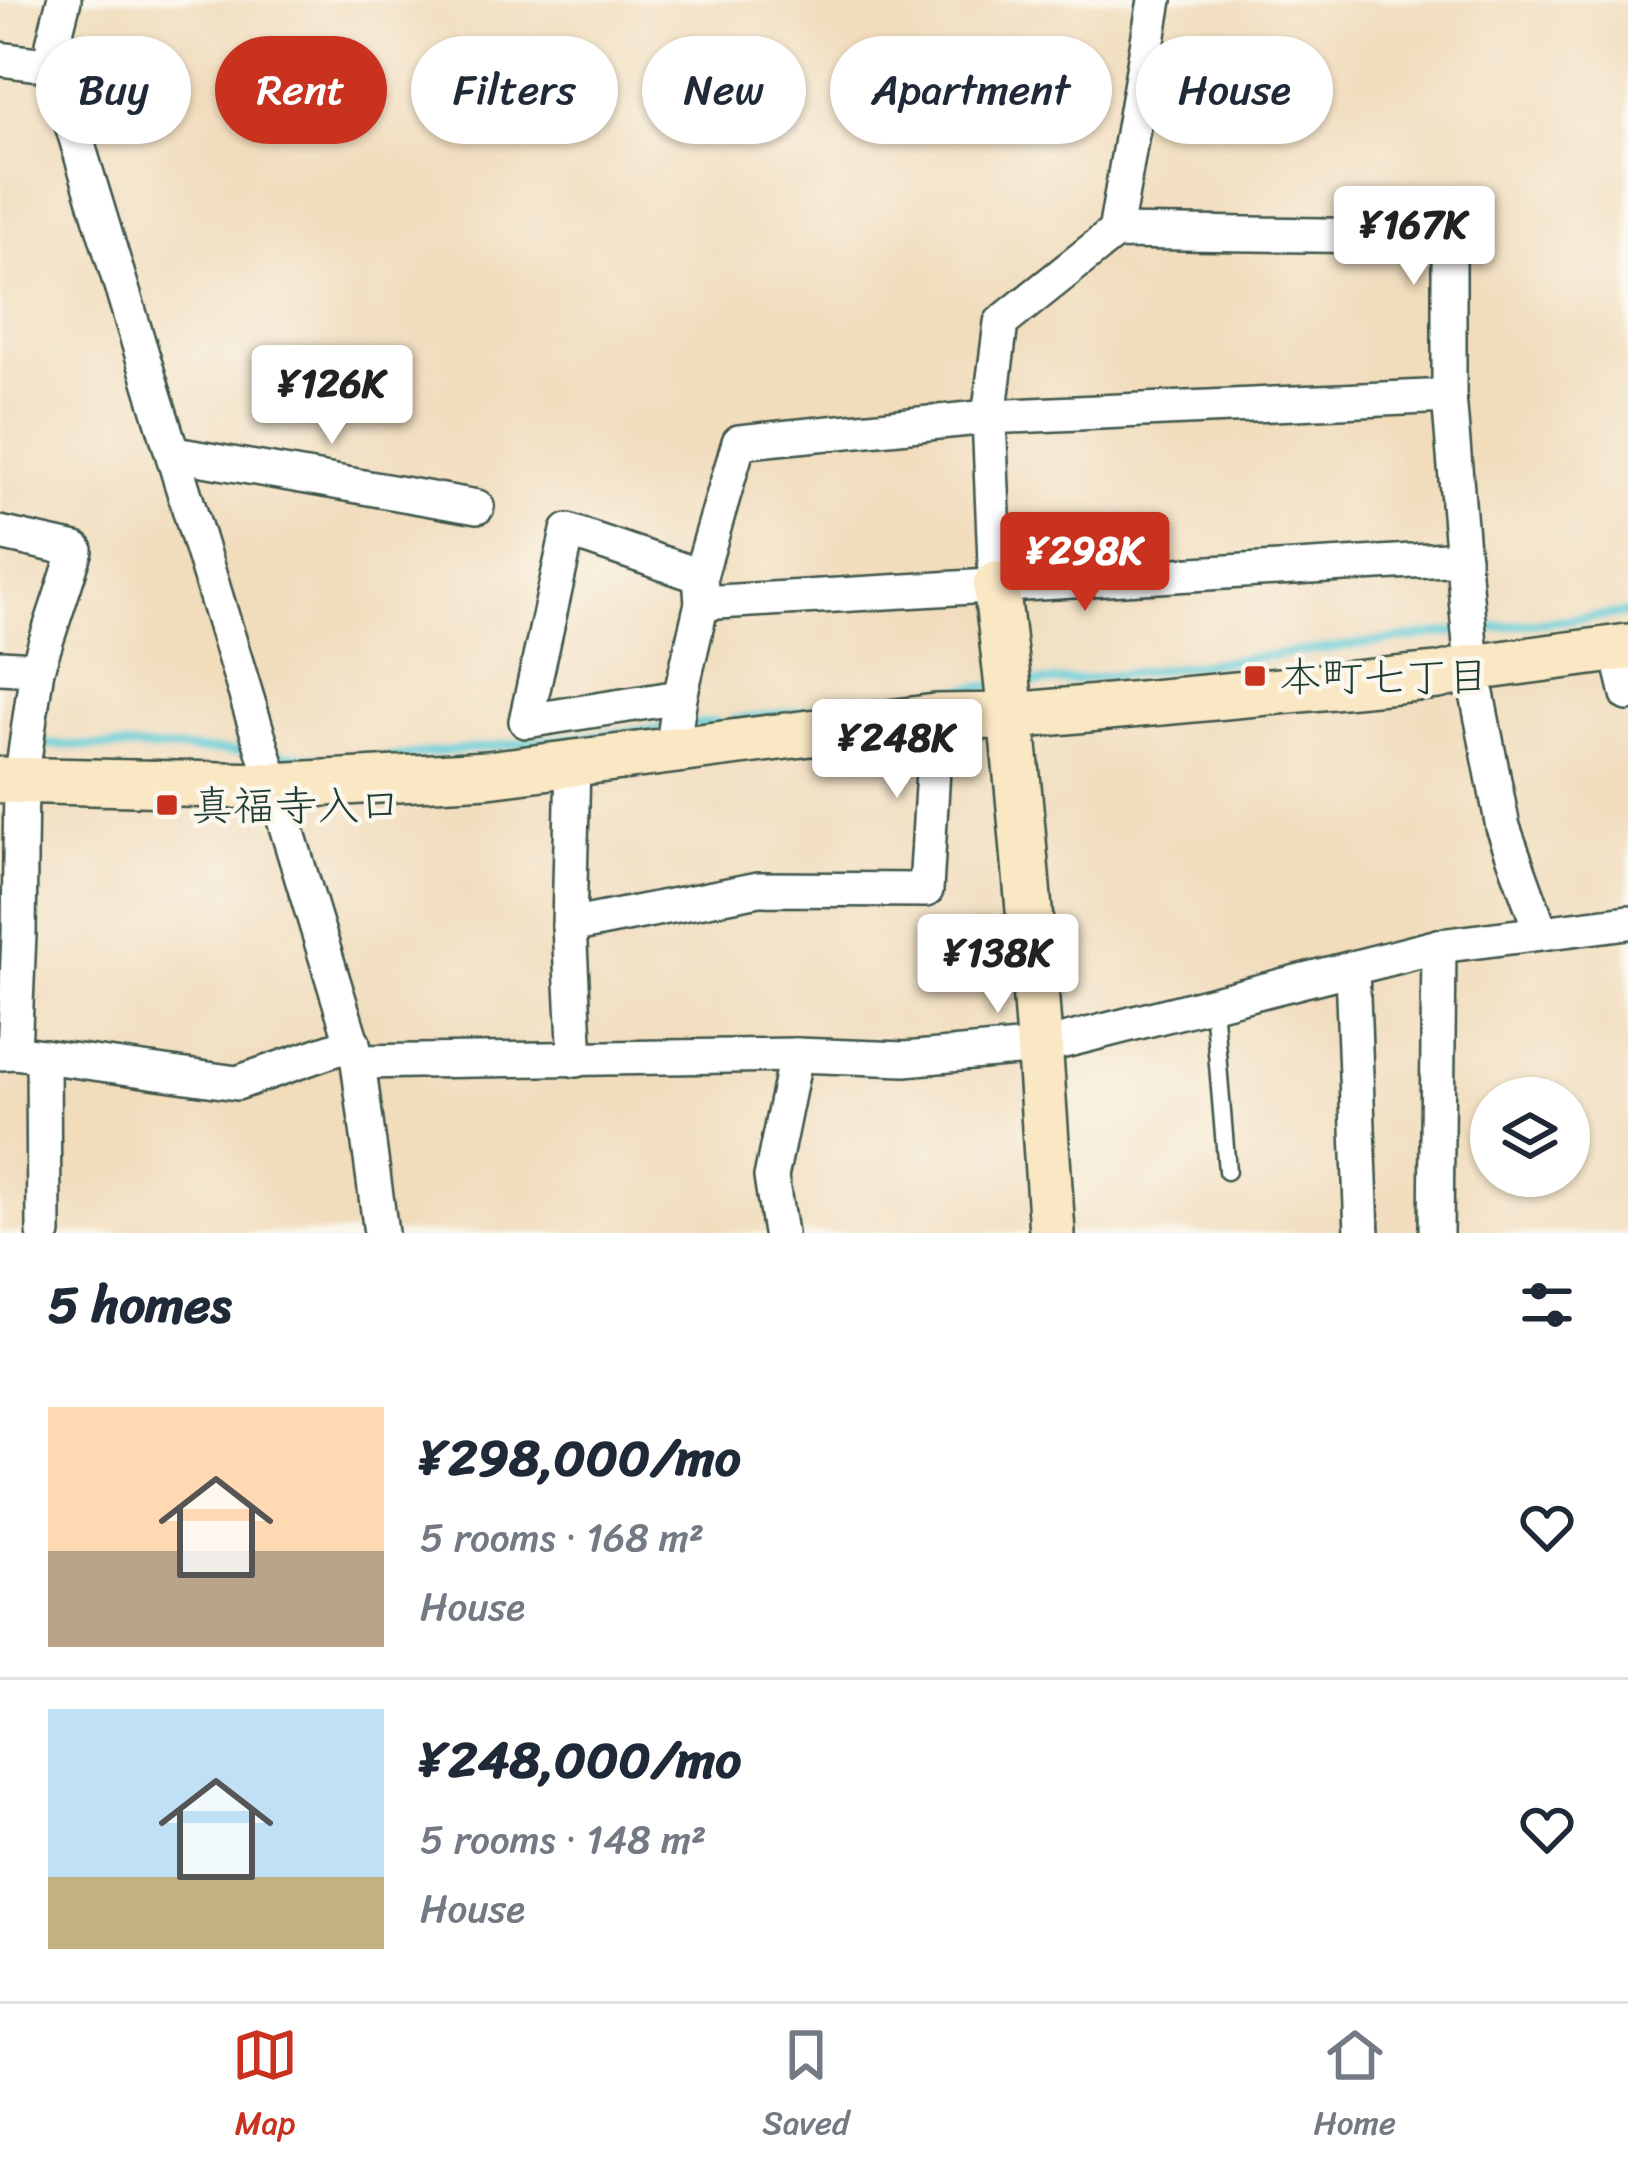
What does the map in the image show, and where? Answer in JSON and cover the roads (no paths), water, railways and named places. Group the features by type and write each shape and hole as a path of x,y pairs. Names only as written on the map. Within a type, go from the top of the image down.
{"street":[{"path":"55,36 64,0"},
{"path":"1115,232 1154,0"},
{"path":"0,59 36,64"},
{"path":"78,144 356,1053 381,1233"},
{"path":"1052,1233 1012,716 996,585 988,417 1001,323 1115,232 1449,237 1449,396 1472,668 1503,827 1541,932"},
{"path":"672,751 701,590 739,442 988,417 1449,396"},
{"path":"175,454 477,507"},
{"path":"680,698 526,721 568,531 701,590 996,585 1463,558"},
{"path":"0,533 76,550 38,669 11,781 10,923 19,1054 44,1233"},
{"path":"11,781 272,786 488,774 936,717 1012,716 1438,676 1623,648 1628,694"},
{"path":"0,668 38,669"},
{"path":"569,926 759,890 926,890 936,717"},
{"path":"574,763 569,926 576,1060"},
{"path":"19,1054 237,1083 356,1053 576,1060 796,1054 905,1059 1040,1047 1439,946 1628,922"},
{"path":"1436,1233 1439,946"},
{"path":"1352,970 1362,1233"},
{"path":"780,1233 771,1177 796,1054"}],"lane":[{"path":"1213,1005 1227,1171"}],"waterway":[{"path":"1478,629 1628,613"},
{"path":"1020,683 1078,680 1462,631"},
{"path":"734,720 997,685"},
{"path":"382,758 717,722"},
{"path":"35,744 258,752"},
{"path":"275,754 336,761"}],"place":[{"name":"本町七丁目","path":"1255,676"},
{"name":"真福寺入口","path":"167,805"}]}
